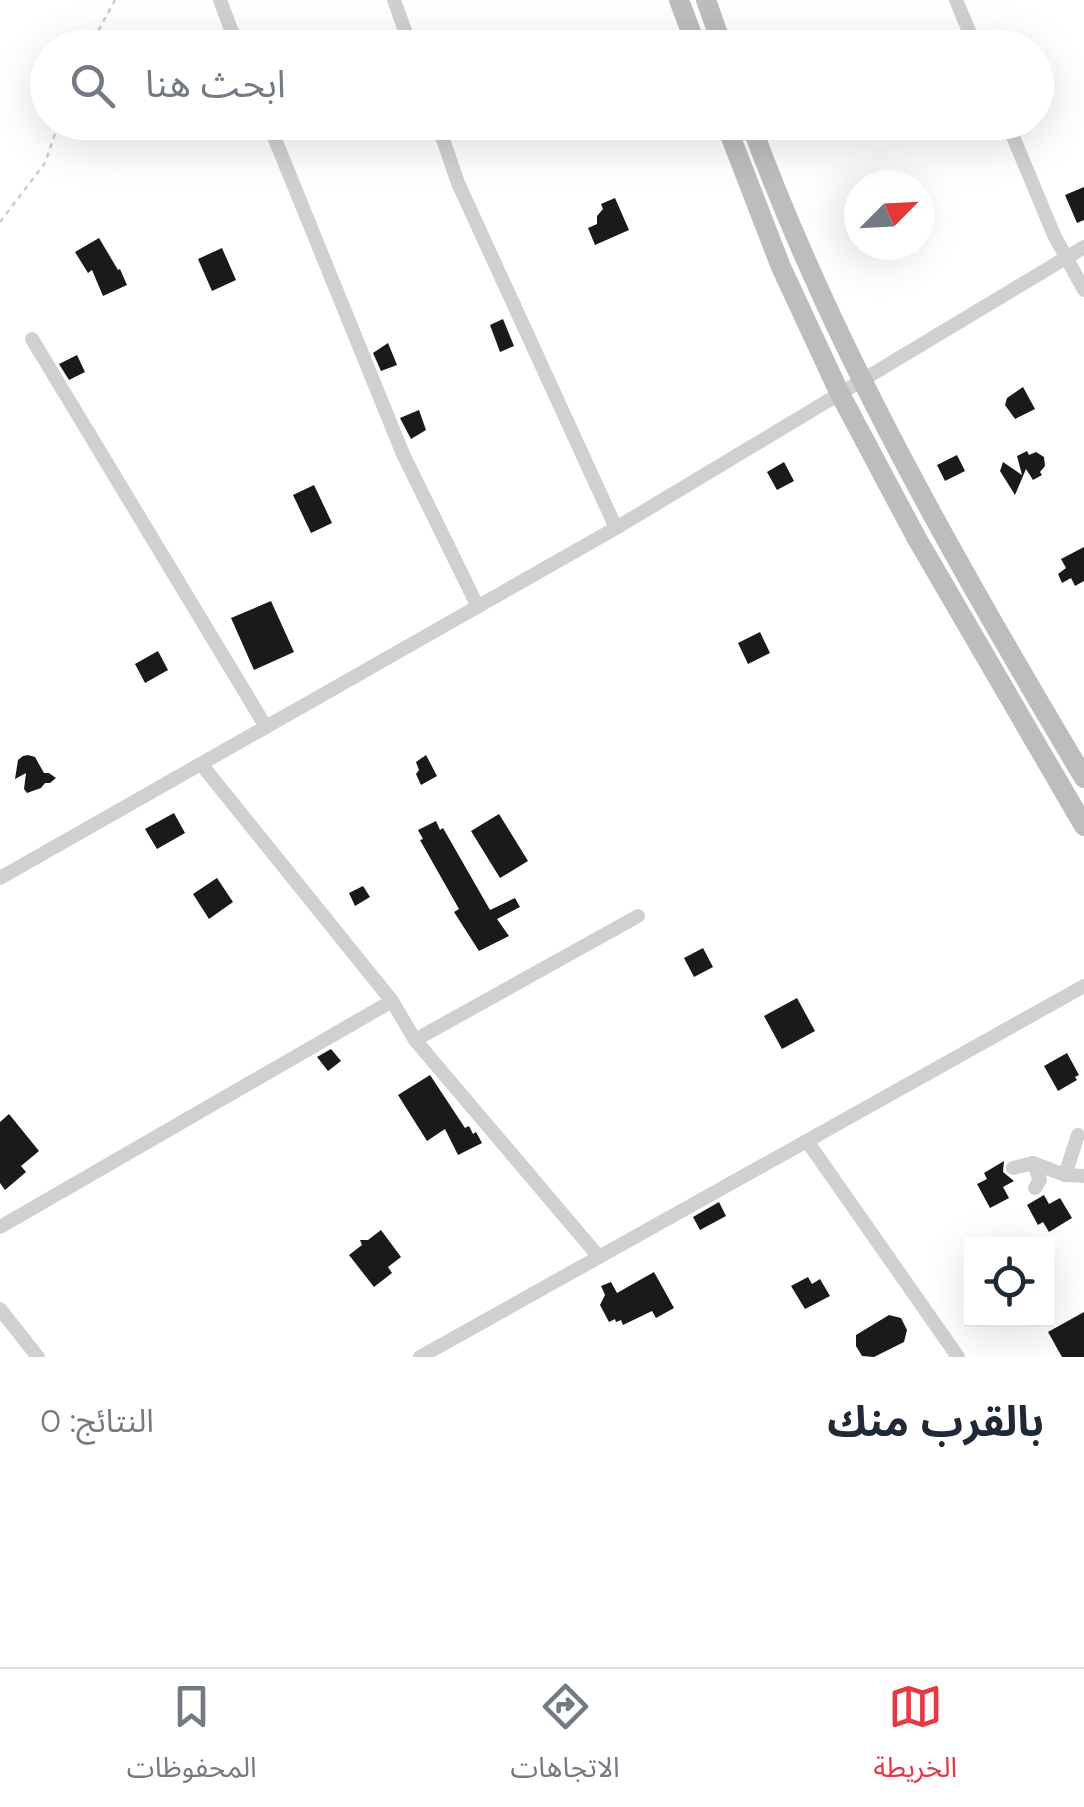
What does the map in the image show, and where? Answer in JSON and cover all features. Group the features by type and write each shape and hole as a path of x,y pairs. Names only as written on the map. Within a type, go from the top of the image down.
{"main road":[{"path":"679,0 690,30"},
{"path":"706,0 717,30"},
{"path":"732,140 781,267 840,394 916,537 1084,826"},
{"path":"757,140 814,281 862,381 945,536 1084,778"}],"street":[{"path":"220,0 231,30"},
{"path":"394,0 405,30"},
{"path":"956,0 968,30"},
{"path":"275,140 403,454 478,607"},
{"path":"443,140 458,183 616,528"},
{"path":"1014,140 1054,235 1084,290"},
{"path":"0,878 616,528 1084,247"},
{"path":"32,339 266,727"},
{"path":"200,764 392,1001 415,1040 599,1257"},
{"path":"415,1040 638,916"},
{"path":"420,1357 1084,986"},
{"path":"0,1226 392,1001"},
{"path":"1065,1175 1078,1135"},
{"path":"807,1141 958,1357"},
{"path":"1033,1162 1040,1180 1036,1188"},
{"path":"1012,1168 1033,1162 1065,1175 1084,1176"},
{"path":"0,1309 38,1357"}],"path":[{"path":"99,30 116,0"},
{"path":"0,222 45,164 53,140"}],"building":[{"path":"1084,187 1084,220 1077,223 1065,195"},
{"path":"615,198 629,230 595,245 588,228 597,224 601,204"},
{"path":"99,238 127,285 103,296 92,270 88,273 75,252"},
{"path":"222,248 236,280 212,291 198,259"},
{"path":"503,319 514,346 500,352 490,325"},
{"path":"388,343 397,365 381,371 373,353"},
{"path":"77,355 85,372 69,380 59,364"},
{"path":"1023,387 1035,409 1015,419 1005,405 1007,398"},
{"path":"419,410 426,430 411,439 400,418"},
{"path":"1027,451 1029,455 1036,452 1044,457 1045,466 1042,475 1033,480 1026,469 1015,495 1000,471 1003,462 1022,475 1017,456"},
{"path":"957,455 965,471 945,481 937,465"},
{"path":"784,462 794,481 777,490 767,472"},
{"path":"314,485 332,523 311,533 293,495"},
{"path":"1084,547 1084,581 1075,586 1071,578 1062,583 1058,574 1066,568 1061,559"},
{"path":"271,601 294,652 254,670 231,618"},
{"path":"760,632 770,653 748,664 738,643"},
{"path":"158,651 168,670 145,683 135,664"},
{"path":"28,755 35,757 44,773 56,778 27,793 26,773 15,779 18,760"},
{"path":"426,755 437,776 421,785 416,762"},
{"path":"174,813 185,833 157,849 145,829"},
{"path":"499,814 528,861 500,878 471,831"},
{"path":"436,821 490,910 515,898 520,907 497,919 509,936 479,951 454,912 459,909 420,840 423,839 418,830"},
{"path":"217,878 233,902 209,919 193,894"},
{"path":"363,886 370,897 355,906 349,893"},
{"path":"703,948 713,967 694,977 684,958"},
{"path":"797,998 815,1031 782,1049 764,1016"},
{"path":"331,1049 341,1061 328,1071 317,1057"},
{"path":"1067,1053 1079,1075 1058,1091 1044,1066"},
{"path":"430,1075 465,1128 469,1126 473,1134 476,1132 482,1143 458,1155 445,1129 427,1141 398,1095"},
{"path":"9,1114 39,1151 21,1166 26,1172 5,1190 0,1183 0,1122"},
{"path":"1004,1161 1003,1172 1014,1181 1003,1187 1009,1198 990,1208 977,1184 987,1179 984,1173"},
{"path":"1044,1195 1049,1204 1060,1198 1072,1218 1049,1232 1043,1222 1038,1225 1027,1205"},
{"path":"719,1202 726,1216 700,1230 693,1217"},
{"path":"381,1230 401,1257 388,1267 392,1273 374,1287 349,1255 362,1245 360,1240 368,1240"},
{"path":"654,1272 674,1308 656,1318 652,1311 623,1325 621,1320 609,1322 600,1305 605,1295 601,1286 611,1282 617,1293"},
{"path":"808,1277 812,1284 820,1279 830,1296 805,1309 791,1286"},
{"path":"1084,1312 1084,1357 1062,1357 1048,1332"},
{"path":"889,1315 901,1318 907,1330 904,1342 874,1357 862,1356 856,1346 856,1335"}]}
